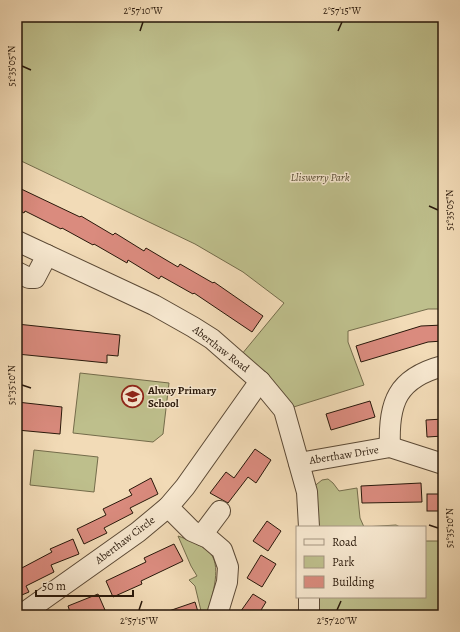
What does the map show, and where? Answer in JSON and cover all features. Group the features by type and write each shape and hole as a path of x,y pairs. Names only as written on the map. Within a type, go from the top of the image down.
{"street":[{"name":"Aberthaw Road","path":"17,241 154,305 193,327 212,339 260,381 284,410 308,498 309,526"},
{"path":"17,272 29,278 35,278 47,256"},
{"name":"Aberthaw Drive","path":"390,447 389,429 391,410 396,398 402,389 416,377 431,369 443,366"},
{"name":"Aberthaw Circle","path":"22,615 138,532 168,507 185,487 260,381"},
{"name":"Aberthaw Drive","path":"299,463 390,447 443,464"},
{"path":"168,507 192,531 208,538 222,550 228,567 227,582 217,615"},
{"path":"202,535 220,512"},
{"path":"309,598 309,615"}],"green space":[{"name":"Lliswerry Park","path":"17,17 443,17 443,309 428,309 348,331 348,342 364,385 284,410 237,360 284,303 243,272 195,244 17,159"},
{"path":"80,373 169,383 163,434 153,442 73,433"},
{"path":"34,450 98,457 94,492 30,485"},
{"path":"328,479 339,491 357,488 360,518 364,526 309,526 307,492 322,480"},
{"path":"178,536 209,551 214,560 216,568 215,584 207,615 202,615 195,586 189,580 197,576"},
{"path":"426,541 443,541 443,615 309,615 309,598 426,598"}],"building":[{"path":"17,187 80,217 81,216 113,235 115,233 144,251 146,248 178,267 180,264 213,283 214,282 263,316 252,332 194,293 193,294 161,276 159,279 128,260 127,263 62,228 61,229 25,211 24,213 17,209"},
{"path":"17,324 120,335 118,356 107,355 107,363 17,354"},
{"path":"443,325 443,341 428,342 361,362 356,346 421,326"},
{"path":"370,401 375,417 331,430 326,414"},
{"path":"17,402 62,407 60,434 17,430"},
{"path":"443,419 443,436 427,437 426,420"},
{"path":"255,449 271,460 256,483 248,477 228,503 210,493 226,472 234,478"},
{"path":"151,478 158,494 130,508 133,513 104,528 107,533 84,544 77,529 106,515 103,509 132,495 129,490"},
{"path":"421,483 422,502 362,503 361,486"},
{"path":"427,494 443,494 443,511 427,511"},
{"path":"267,521 281,531 268,551 253,541"},
{"path":"73,539 79,554 51,565 54,572 26,586 29,592 17,597 17,568 18,570 52,552 50,549"},
{"path":"174,544 183,561 141,581 142,584 113,597 106,581 146,562 144,558"},
{"path":"261,555 276,564 262,587 247,578"},
{"path":"98,594 105,610 90,615 71,615 68,606"},
{"path":"253,594 266,602 258,615 238,615"},
{"path":"195,602 199,615 163,615 163,613"}],"place":[{"name":"Alway Primary School","path":"133,396"}]}
